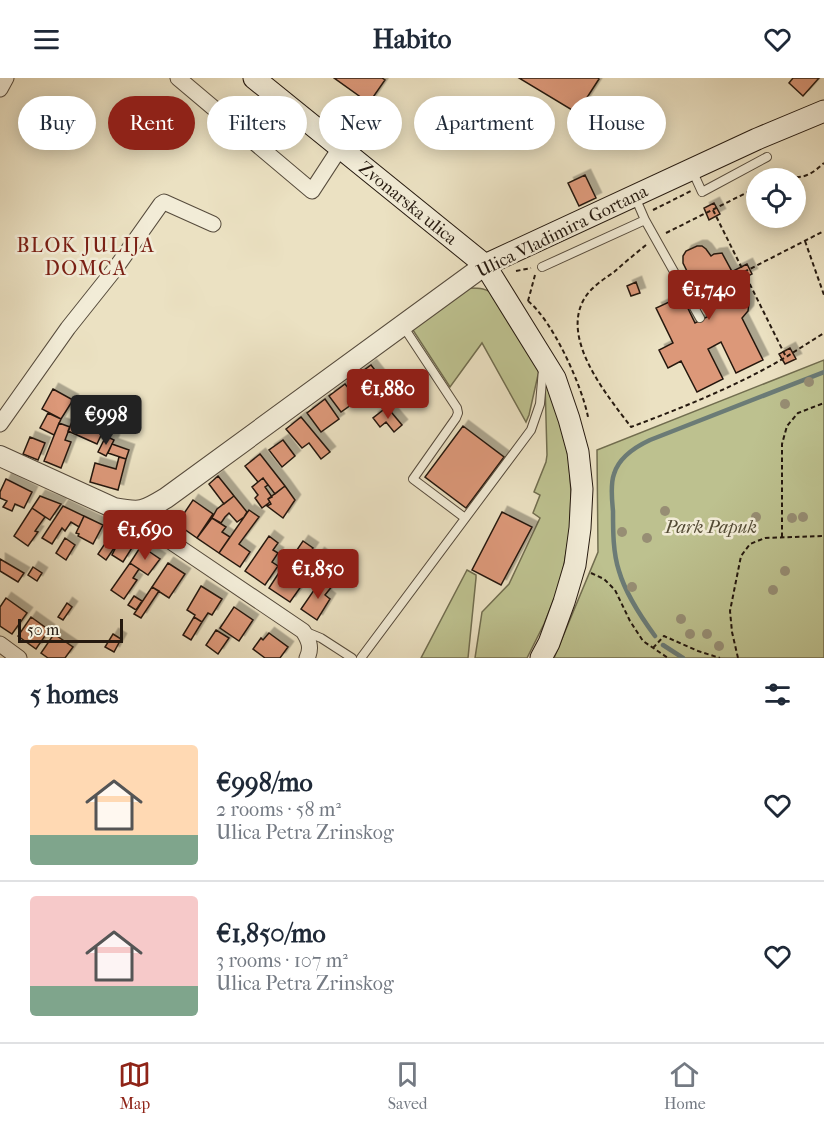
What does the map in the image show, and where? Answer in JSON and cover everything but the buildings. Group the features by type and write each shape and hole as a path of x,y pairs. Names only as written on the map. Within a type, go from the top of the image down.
{"main road":[{"name":"Zvonarska ulica","path":"254,78 319,131"},
{"name":"Ulica Vladimira Gortana","path":"484,265 757,139 824,111"},
{"name":"Zvonarska ulica","path":"342,150 484,265 555,378 578,452 582,489 575,565 564,602 541,658"}],"street":[{"path":"0,89 6,78"},
{"path":"178,78 312,191 339,150"},
{"path":"0,424 68,328 161,204 164,202 213,224"},
{"name":"Ulica Vladimira Gortana","path":"144,511 166,498 484,265"},
{"path":"0,456 114,508 144,511 149,522 164,537 303,631 309,640 310,651 307,658"},
{"path":"0,644 19,658"}],"lane":[{"path":"692,169 702,192 767,158"},
{"path":"634,195 655,238 700,318"},
{"path":"542,267 645,219"},
{"path":"402,325 457,408 458,413 413,479 465,519"},
{"path":"361,658 531,430 540,404 544,358"},
{"path":"303,631 321,638 352,658"}],"path":[{"path":"806,176 813,173 824,163"},
{"path":"819,167 824,168"},
{"path":"746,193 655,238 585,297 580,309 577,332 592,369 631,427 705,398 765,369 824,333"},
{"path":"712,210 786,357"},
{"path":"744,272 822,232"},
{"path":"805,240 824,295"},
{"path":"528,301 535,275"},
{"path":"782,537 782,444 787,426 798,413 824,403"},
{"path":"738,658 730,611 741,556 750,544 765,538 824,536"},
{"path":"588,572 604,579 615,590 643,641 668,658"},
{"path":"653,648 664,636 720,658"}],"green space":[{"path":"463,288 482,289 498,297 540,366 526,422 482,343 450,387 409,324"},
{"name":"Park Papuk","path":"824,360 824,658 554,658 598,552 597,450"},
{"path":"545,382 563,425 569,463 570,530 561,582 527,658 475,658 482,612 509,584 540,518 533,513 540,495 534,492 547,455"},
{"path":"467,570 476,575 468,658 421,658"}],"waterway":[{"path":"655,636 630,597 617,564 613,534 612,488 616,468 633,449 650,440 824,372"},
{"path":"663,645 683,658"}],"district":[{"name":"BLOK JULIJA DOMCA","path":"86,256"}]}
